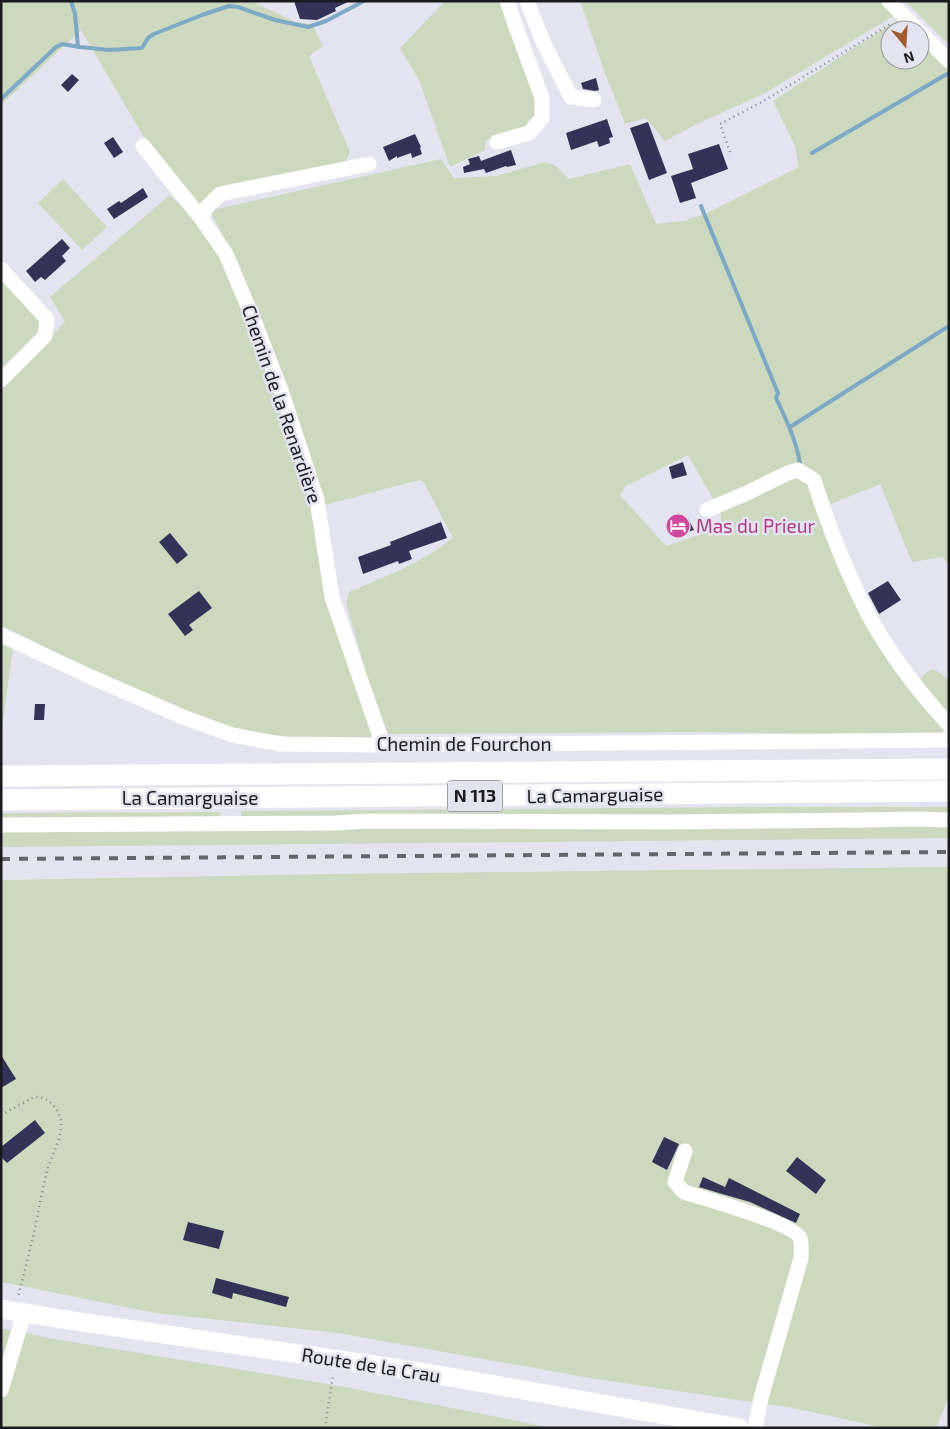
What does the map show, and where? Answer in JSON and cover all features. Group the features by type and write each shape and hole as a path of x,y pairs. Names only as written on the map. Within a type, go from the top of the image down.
{"highway":[{"name":"La Camarguaise","path":"7,776 949,769"},
{"name":"La Camarguaise","path":"1,800 949,791"}],"main road":[{"name":"Route de la Crau","path":"13,1311 74,1322 431,1373 739,1428"}],"street":[{"path":"497,142 529,133 542,118 542,98 507,1"},
{"path":"527,1 543,42 570,97 594,100"},
{"path":"889,1 908,20"},
{"path":"930,42 949,61"},
{"name":"Chemin de la Renardière","path":"143,146 201,218 226,254 255,323 282,393 317,500 332,597 383,745"},
{"path":"201,218 206,206 220,194 369,164"},
{"path":"1,269 47,319 45,336 1,380"},
{"path":"707,510 798,470 814,480 828,525 869,614 914,683 949,725"},
{"name":"Chemin de Fourchon","path":"1,635 183,717 232,735 281,744 383,745 949,740"},
{"path":"1,825 949,820"},
{"path":"686,1151 675,1182 684,1192 756,1215 792,1230 800,1238 801,1258 761,1398 755,1428"},
{"path":"1,1390 13,1311"}],"path":[{"path":"730,152 720,124 762,102 904,16"},
{"path":"1,1116 34,1098 40,1097 56,1108 60,1114 61,1124 13,1311"},
{"path":"325,1428 336,1359"}],"green space":[{"path":"1,1 251,1 296,22 312,24 323,46 309,56 350,152 346,161 210,196 198,205 142,134 81,30 1,105"},
{"path":"445,1 502,1 538,101 534,121 523,130 485,141 485,150 450,167 419,80 400,48"},
{"path":"580,1 882,1 895,15 887,20 880,20 880,24 765,93 665,141 646,118 625,124"},
{"path":"905,1 949,1 949,45 930,26 930,20 924,20"},
{"path":"880,31 880,70 930,70 930,50 949,70 949,566 943,557 912,562 880,484 831,504 819,477 812,470 719,500 713,499 688,455 626,486 620,495 666,546 722,527 720,509 795,477 807,481 842,568 945,727 944,731 939,736 704,732 388,734 367,676 346,603 349,592 416,562 453,538 423,481 419,480 325,505 238,263 213,217 212,210 441,159 454,178 497,176 545,162 556,166 569,179 630,164 656,224 684,221 707,213 799,167 795,146 773,101"},
{"path":"63,179 107,227 82,250 38,203"},
{"path":"170,195 206,230 229,273 254,330 310,498 374,737 373,740 308,739 238,731 88,671 26,637 1,626 1,387 65,322 50,297"},
{"path":"1,274 47,324 1,372"},
{"path":"1,642 13,648 1,734"},
{"path":"932,669 939,672 949,681 949,718 919,680"},
{"path":"949,807 949,838 1,847 1,813 220,812 220,817 241,817 241,811"},
{"path":"949,867 949,1396 936,1428 885,1428 793,1408 596,1379 338,1333 155,1313 1,1282 1,880"},
{"path":"1,1328 48,1338 345,1387 553,1428 1,1428"}],"building":[{"path":"294,1 350,1 335,8 336,11 317,20 300,19"},
{"path":"72,74 79,80 68,92 61,85"},
{"path":"596,78 599,90 583,89 581,83"},
{"path":"607,119 613,137 609,138 610,143 599,147 597,141 571,150 566,133"},
{"path":"648,122 667,173 649,180 630,128"},
{"path":"415,134 422,154 412,158 411,153 397,158 397,156 389,161 383,147"},
{"path":"113,137 123,152 114,158 104,143"},
{"path":"719,144 728,169 691,183 696,198 680,203 671,176 693,169 688,154"},
{"path":"511,150 516,165 506,166 486,173 484,169 464,173 463,167 470,164 468,159 479,156 481,161"},
{"path":"143,188 148,197 114,219 107,209 119,201 121,203"},
{"path":"62,239 70,248 62,256 66,261 45,280 41,277 35,282 26,271"},
{"path":"683,462 687,475 672,479 669,467"},
{"path":"688,518 694,530 671,537 667,526"},
{"path":"441,522 447,538 409,551 412,559 399,564 398,561 363,574 358,557 391,545 390,542"},
{"path":"170,533 188,555 177,564 159,542"},
{"path":"888,581 901,600 879,614 868,593"},
{"path":"199,591 212,608 189,625 193,630 185,636 168,614"},
{"path":"35,704 45,704 44,720 34,720"},
{"path":"1,1055 16,1079 1,1088"},
{"path":"35,1120 45,1133 7,1163 1,1157 1,1147"},
{"path":"664,1137 679,1144 667,1170 652,1162"},
{"path":"797,1157 826,1180 816,1194 786,1171"},
{"path":"703,1177 725,1187 722,1194 699,1187"},
{"path":"729,1178 800,1214 796,1223 750,1202 722,1194"},
{"path":"188,1222 224,1231 219,1249 183,1240"},
{"path":"216,1278 289,1297 286,1307 233,1293 232,1299 212,1293"}],"waterway":[{"path":"71,1 75,14 78,47"},
{"path":"1,99 56,47 62,44 109,50 142,48 148,38 154,34 229,6 238,7 275,20 308,27 326,21 364,1"},
{"path":"812,153 947,74"},
{"path":"701,206 778,393 776,398 793,438 800,463"},
{"path":"790,427 949,326"}],"railway":[{"path":"1,859 949,852"}],"place":[{"name":"Mas du Prieur","path":"678,526"}]}
